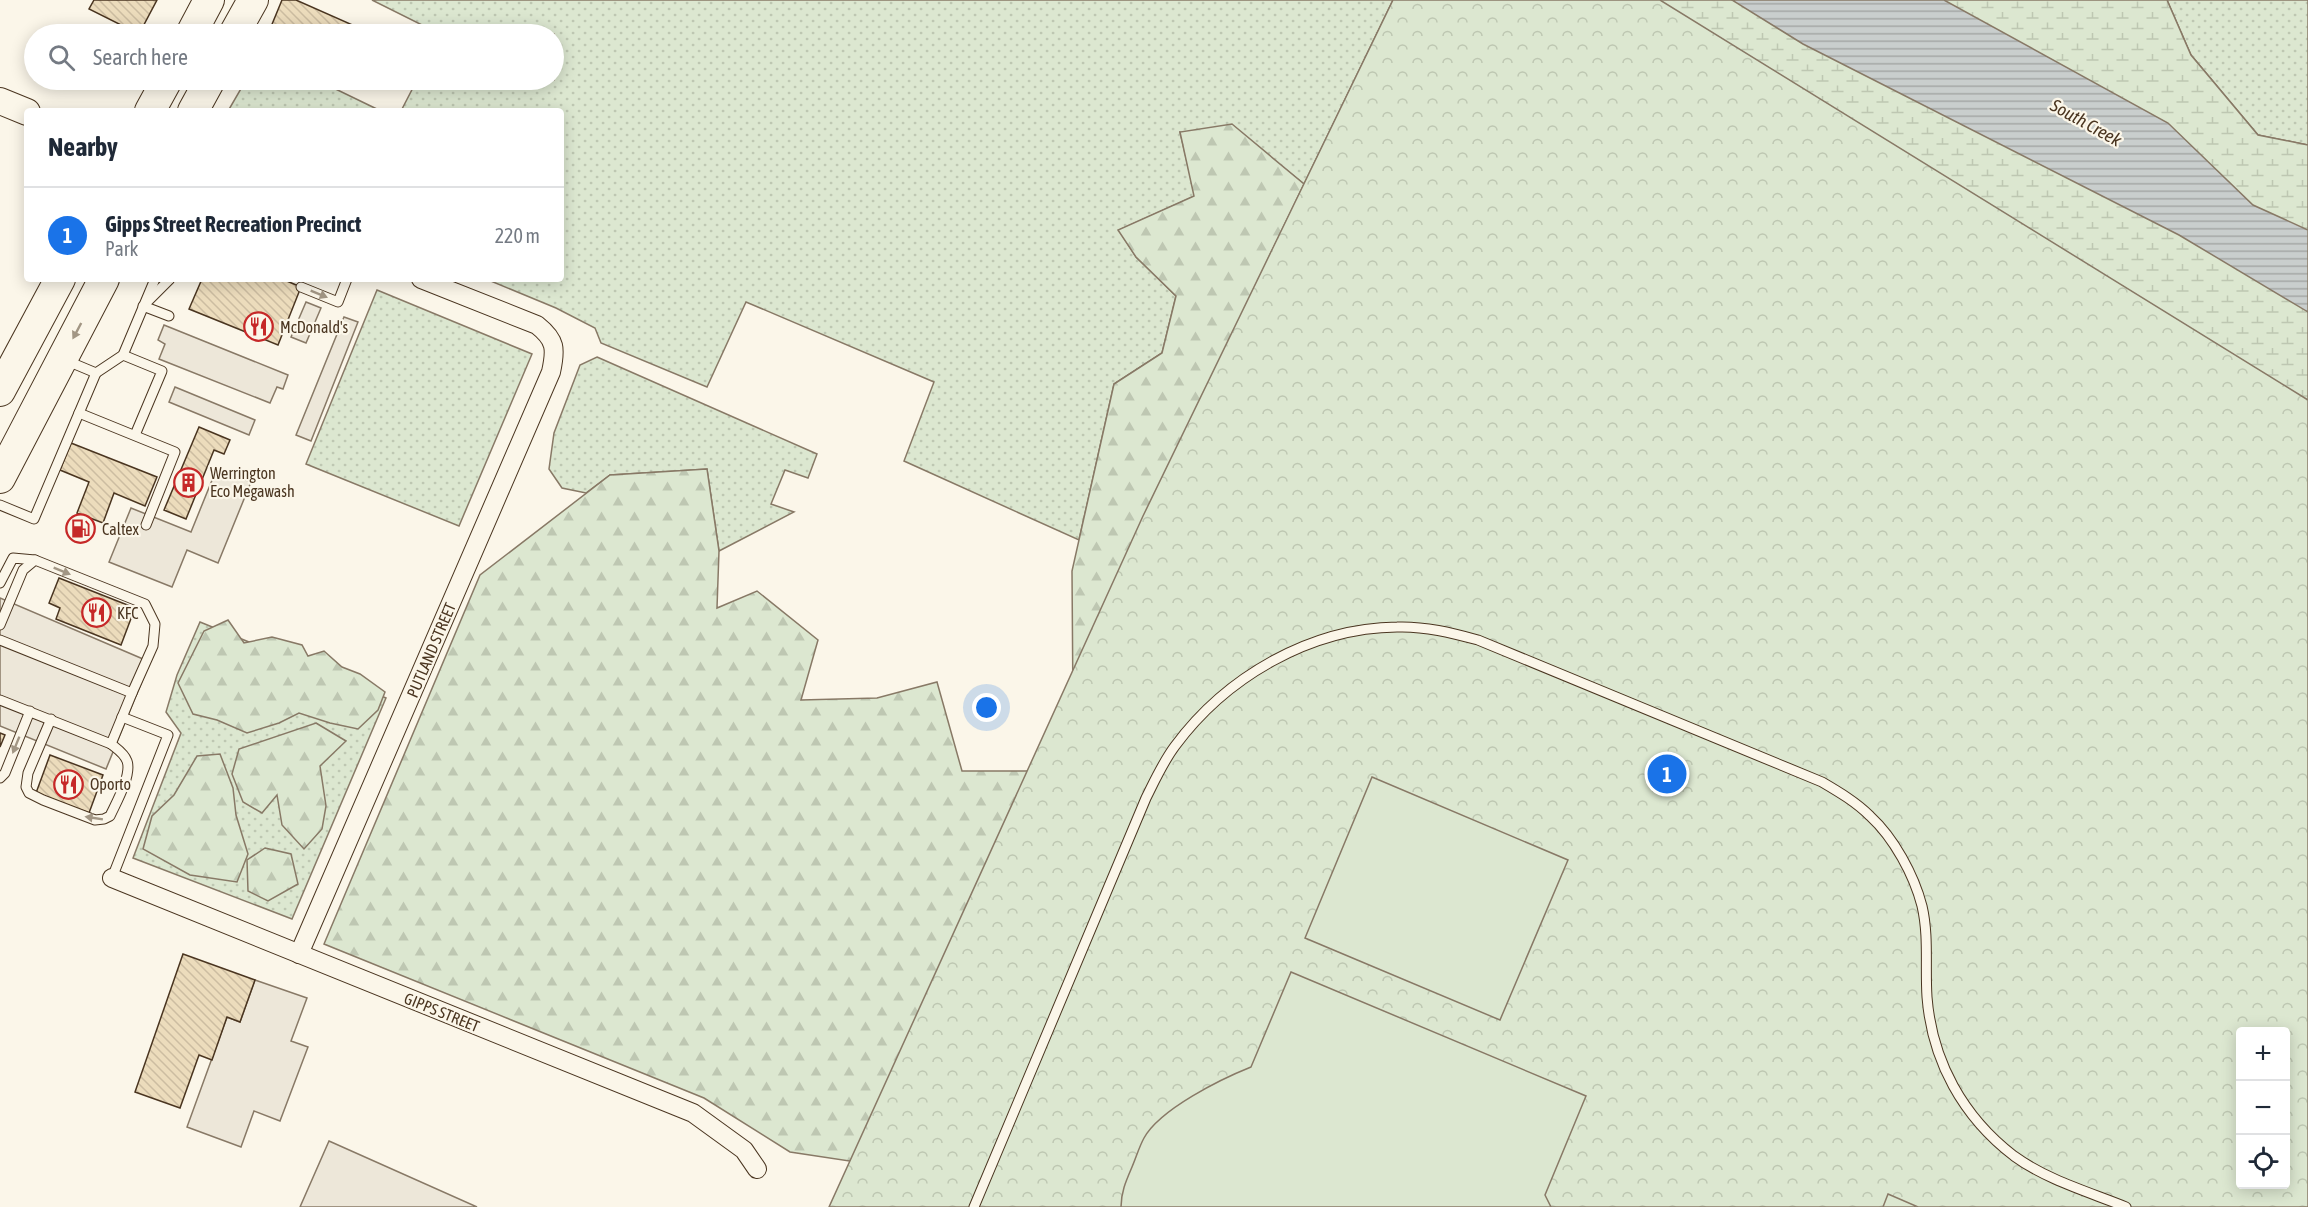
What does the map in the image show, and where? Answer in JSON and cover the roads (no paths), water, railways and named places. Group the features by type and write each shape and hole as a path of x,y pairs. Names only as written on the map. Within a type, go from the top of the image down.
{"highway":[{"path":"196,24 209,0"},
{"path":"240,24 253,0"},
{"path":"152,108 162,90"},
{"path":"195,108 205,90"},
{"path":"0,392 58,282"},
{"path":"0,478 102,282"}],"main road":[{"path":"0,101 24,111"}],"street":[{"name":"PUTLAND STREET","path":"299,954 551,372 555,355 550,336 537,325 429,282"},
{"name":"GIPPS STREET","path":"112,878 693,1113 744,1150 757,1169"}],"lane":[{"path":"0,505 34,519 96,373 123,355 154,282"},
{"path":"143,306 167,282"},
{"path":"301,287 338,302 346,282"},
{"path":"143,306 169,316"},
{"path":"123,355 162,371 135,435"},
{"path":"62,359 96,373"},
{"path":"79,413 175,452 146,525"},
{"path":"0,582 13,558 35,560 145,604 155,624 153,646 111,744"},
{"path":"0,625 23,570 35,560"},
{"path":"974,1207 1146,798 1174,746 1220,697 1243,678 1270,662 1307,645 1337,635 1396,627 1424,628 1478,640 1822,782 1850,799 1871,816 1888,837 1914,884 1922,906 1931,1030 1943,1067 1961,1101 1982,1126 2014,1156 2035,1169 2126,1207"},
{"path":"0,640 132,693"},
{"path":"0,700 51,719 111,744 123,754 129,771 110,816 95,820 29,793 27,782 51,719"},
{"path":"0,778 5,773 30,711"},
{"path":"112,878 168,735 122,717"}],"water":[{"name":"South Creek","path":"1732,0 1944,0 2168,123 2253,205 2308,230 2308,312 2179,235 1803,44"}],"place":[{"name":"McDonald's","path":"259,327"},
{"name":"Werrington Eco Megawash","path":"189,482"},
{"name":"Caltex","path":"81,529"},
{"name":"KFC","path":"96,613"},
{"name":"Gipps Street Recreation Precinct","path":"1667,774"},
{"name":"Oporto","path":"69,784"}]}
